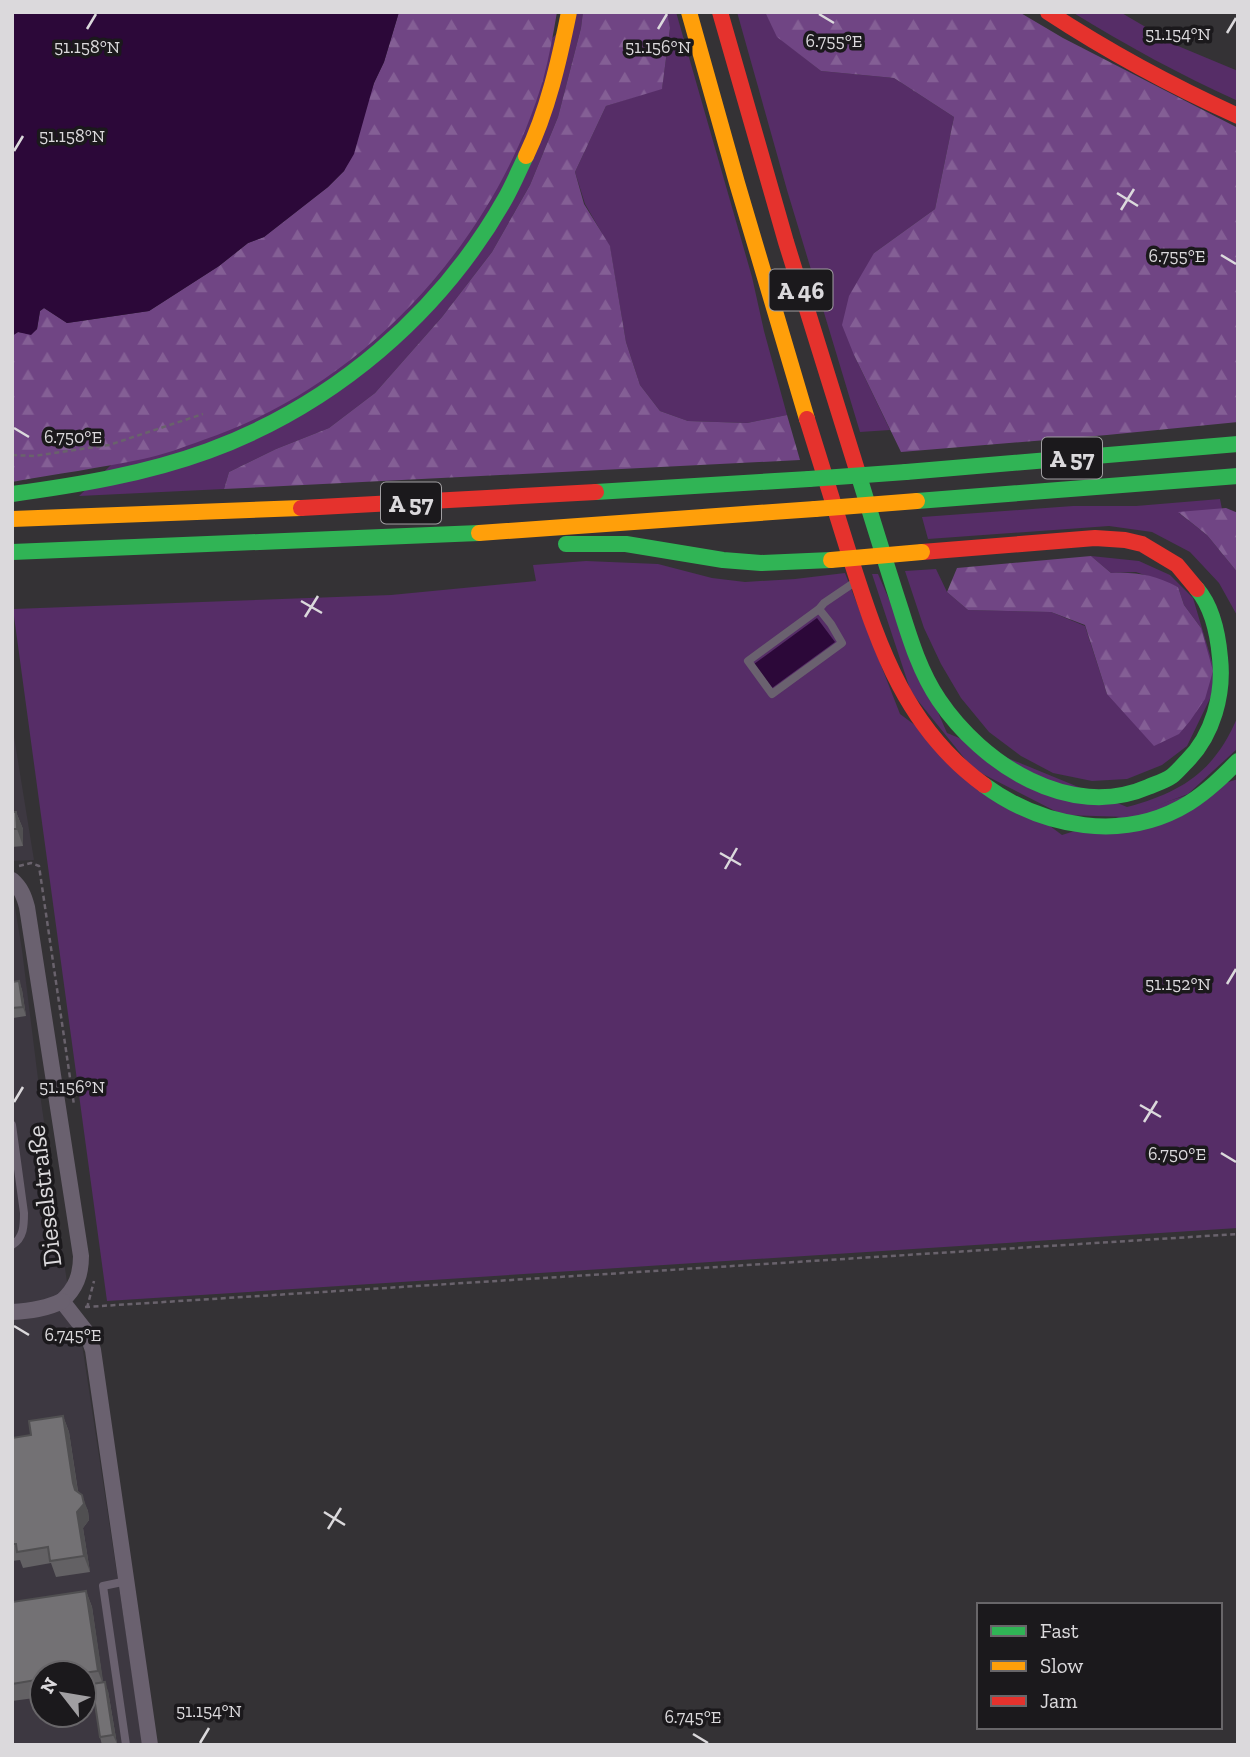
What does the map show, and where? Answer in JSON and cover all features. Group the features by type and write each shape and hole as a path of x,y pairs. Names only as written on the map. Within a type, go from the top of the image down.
{"highway":[{"path":"12,494 77,486 136,473 207,452 268,426 314,400 377,354 423,310 471,253 505,201 532,144 554,82 569,12"},
{"path":"689,12 789,361 858,580 888,663 928,733 962,769 998,796 1020,808 1063,824 1089,827 1113,828 1138,824 1181,808 1203,794 1238,761"},
{"name":"A 46","path":"462,534 542,545 626,544 712,559 761,563 831,560 922,552 1096,538 1142,543 1175,558 1192,570 1218,601 1228,623 1236,664 1234,687 1221,726 1197,759 1160,785 1114,797 1090,798 1056,791 1009,768 975,742 943,706 918,660 908,633 822,362 720,12"},
{"path":"1048,12 1133,66 1238,116"},
{"name":"A 57","path":"12,519 350,506 809,479 1238,444"},
{"name":"A 57","path":"12,552 462,534 1238,476"}],"street":[{"name":"Dieselstraße","path":"12,880 20,887 27,907 81,1256 77,1282 71,1293 62,1301 87,1333 93,1350 150,1745"},
{"path":"12,1312 35,1311 62,1301"}],"lane":[{"path":"819,609 842,643 772,694 748,661 858,580"},
{"path":"12,1125 24,1213 24,1227 18,1242 12,1245"},
{"path":"126,1745 103,1586 127,1581"}],"path":[{"path":"12,455 34,456 109,444 203,414"},
{"path":"62,1301 87,1308 1238,1234"}],"shaded area":[{"path":"12,12 399,12 384,62 374,83 354,154 344,171 328,187 264,237 248,243 219,266 149,311 67,323 44,308 40,311 37,329 31,335 18,332 12,336"},
{"path":"579,12 583,12 581,28 558,117 530,185 492,252 442,317 375,393 329,428 276,449 229,472 224,489 79,496"},
{"path":"667,12 676,12 752,277 787,415 747,423 688,421 660,411 640,385 626,342 610,247 585,204 575,172 606,106 662,88 670,29"},
{"path":"737,12 765,12 778,37 821,71 894,78 954,117 935,209 874,253 854,355 890,430 860,432"},
{"path":"1072,12 1120,12 1178,46 1238,71 1238,101 1195,81"},
{"path":"1220,499 1222,509 1179,513 1207,535 1238,573 1238,617 1219,583 1190,552 1152,532 1109,526 928,539 922,517 1073,506 1136,506"},
{"path":"1091,556 1139,561 1170,575 1193,598 1218,682 1187,746 1162,765 1127,779 1092,781 1053,773 1021,756 989,732 961,698 941,664 924,628 905,571 936,569 947,592 968,610 1051,612 1085,626 1107,694 1201,628 1184,605 1178,587 1136,572 1111,573"},
{"path":"586,561 658,564 712,578 745,582 845,573 900,714 1062,835 1238,779 1238,1228 107,1301 13,609 391,595 536,581 533,565"},
{"path":"872,574 878,574 947,733 1127,807 1165,794 1195,776 1219,751 1238,716 1238,748 1188,794 1127,817 1063,815 973,769 911,692"},
{"path":"817,618 835,642 772,688 754,664"},
{"path":"12,724 34,860 12,861"},
{"path":"12,889 74,1331 82,1344 143,1745 12,1745"}],"green space":[{"path":"399,12 557,12 543,80 521,140 492,197 457,251 415,300 369,345 317,384 262,416 158,455 12,482 12,336 18,332 31,334 37,329 40,311 44,308 67,323 149,311 219,266 248,243 264,237 328,187 344,171 374,83 384,62"},
{"path":"583,12 667,12 670,28 662,89 606,106 575,172 584,204 610,246 626,342 640,385 660,411 688,421 747,423 787,415 800,460 224,489 229,472 276,449 329,428 375,393 442,317 492,252 530,185 558,117"},
{"path":"765,12 1019,12 1063,38 1238,128 1238,422 901,452 842,325 849,296 874,253 935,209 954,117 894,78 821,71 777,37"},
{"path":"1226,508 1238,513 1238,573 1207,535 1178,512"},
{"path":"1091,556 1111,573 1146,575 1178,587 1184,605 1201,628 1213,671 1205,699 1179,734 1154,746 1107,694 1085,625 1051,612 968,610 947,592 957,568"}],"building":[{"path":"12,812 16,812 17,829 12,829"},
{"path":"19,981 23,1007 12,1008 12,982"},
{"path":"63,1416 73,1483 75,1490 82,1495 84,1504 77,1512 84,1556 50,1561 48,1547 17,1552 16,1544 12,1544 12,1438 31,1435 29,1421"},
{"path":"86,1591 96,1659 28,1659 28,1681 12,1684 12,1602"},
{"path":"105,1682 113,1735 100,1737 98,1683"}],"traffic: fast":[{"path":"12,494 111,478 208,451 254,432 340,381 379,351 449,280 479,241 505,199 526,156"},
{"path":"906,472 1238,444"},
{"path":"857,470 912,643 926,678 939,700 957,724 1003,765 1030,780 1059,791 1088,797 1118,796 1172,776 1196,751 1215,713 1221,672 1214,622 1197,589"},
{"path":"809,479 906,472"},
{"path":"917,501 1238,476"},
{"path":"596,492 809,479"},
{"path":"12,552 479,533"},
{"path":"566,544 626,544 723,560 761,563 831,560"},
{"path":"984,785 1032,812 1084,825 1111,826 1138,823 1189,803 1238,761"}],"traffic: slow":[{"path":"526,156 547,103 569,12"},
{"path":"689,12 807,419"},
{"path":"815,509 917,501"},
{"path":"12,519 301,508"},
{"path":"479,533 815,509"},
{"path":"831,560 922,552"}],"traffic: jam":[{"path":"720,12 786,242 857,470"},
{"path":"1048,12 1141,68 1238,116"},
{"path":"807,419 874,627 900,686 935,739 957,763 984,785"},
{"path":"301,508 596,492"},
{"path":"922,552 1095,538 1125,540 1142,544 1177,565 1197,589"}]}
